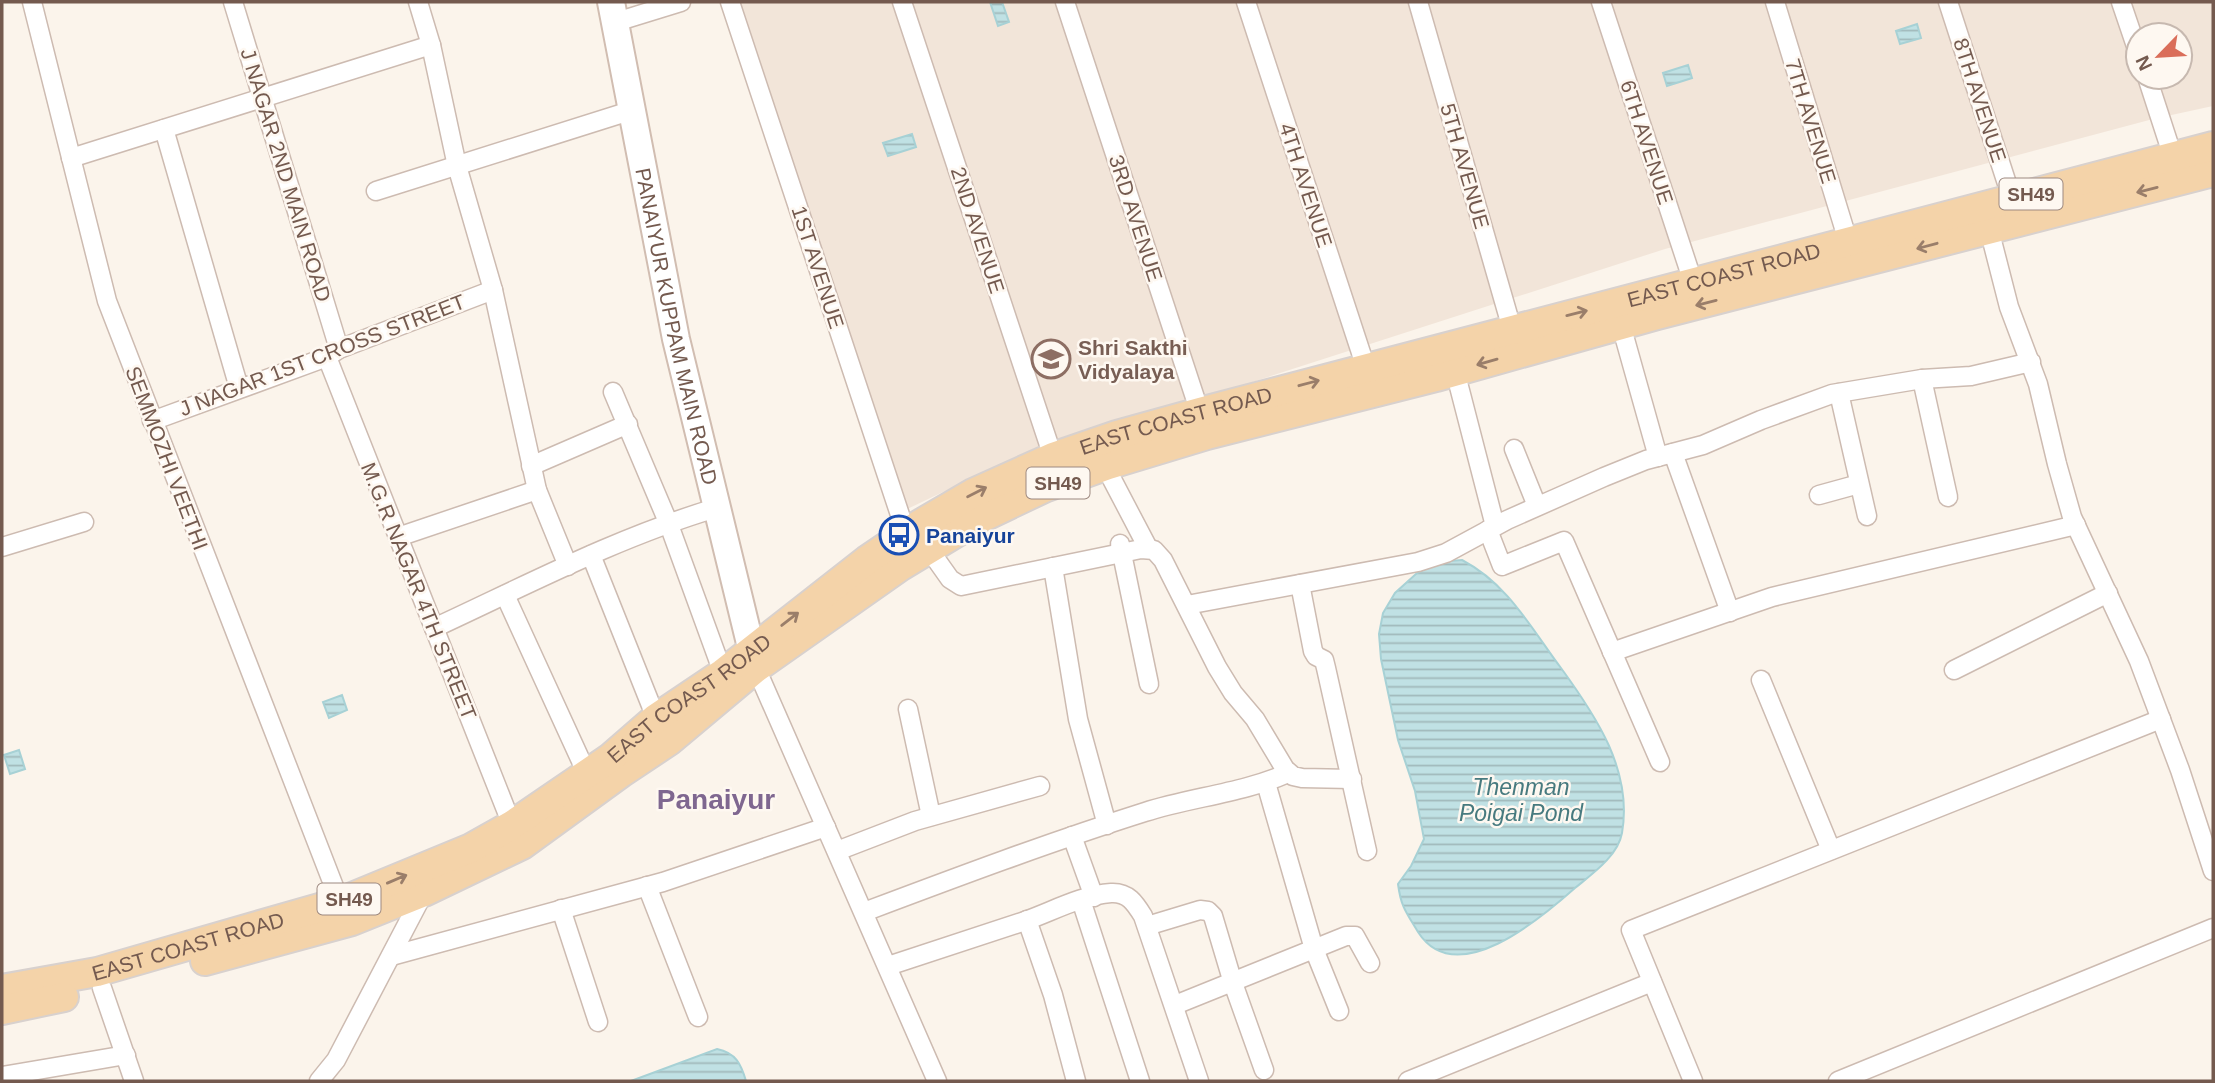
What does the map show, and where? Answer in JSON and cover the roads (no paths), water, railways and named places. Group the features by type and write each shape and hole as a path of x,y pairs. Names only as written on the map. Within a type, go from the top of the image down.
{"main road":[{"name":"EAST COAST ROAD","path":"2,1010 102,988 352,921 424,892 522,845 669,741 753,659 917,540 973,494 1053,457 1117,435 1203,424 1455,371 1621,325 1693,282 2213,146"},
{"name":"EAST COAST ROAD","path":"917,540 1203,424 1366,368 1512,330 1654,304 1989,229 2213,172"},
{"name":"EAST COAST ROAD","path":"2,989 97,972 340,902 471,848 512,825 587,774 656,718 723,673 753,659"}],"street":[{"name":"SEMMOZHI VEETHI","path":"32,2 107,301 340,902"},
{"name":"J NAGAR 2ND MAIN ROAD","path":"233,2 263,99 333,353"},
{"path":"418,2 432,45 457,166 493,290 537,491 568,566"},
{"path":"614,12 681,2"},
{"name":"1ST AVENUE","path":"730,2 917,540 950,579 961,586 1053,567"},
{"name":"2ND AVENUE","path":"902,2 1053,457"},
{"name":"3RD AVENUE","path":"1065,2 1203,424"},
{"name":"4TH AVENUE","path":"1246,2 1366,368"},
{"name":"5TH AVENUE","path":"1418,2 1512,330"},
{"name":"6TH AVENUE","path":"1601,2 1693,282"},
{"name":"7TH AVENUE","path":"1775,2 1848,241"},
{"name":"8TH AVENUE","path":"1948,2 2012,199"},
{"path":"2121,2 2127,21"},
{"name":"PANAIYUR KUPPAM MAIN ROAD","path":"614,12 676,339 753,659"},
{"path":"71,158 432,45"},
{"path":"2152,91 2174,157"},
{"path":"376,191 633,110"},
{"path":"164,129 239,388"},
{"path":"1989,229 2009,307 2041,395 2063,489 2076,525 2139,661 2213,871"},
{"name":"J NAGAR 1ST CROSS STREET","path":"152,421 493,290"},
{"path":"1621,325 1665,455 1730,612"},
{"name":"M.G.R NAGAR 4TH STREET","path":"333,353 398,537 512,825"},
{"path":"1187,605 1418,562 1457,548 1537,506 1665,455 1703,445 1760,420 1839,393 1922,379 1971,376 2031,362"},
{"path":"1455,371 1502,566 1564,541 1660,762"},
{"path":"1922,379 1948,497"},
{"path":"613,392 668,522 723,673"},
{"path":"1839,393 1867,516"},
{"path":"531,466 628,424"},
{"path":"1514,449 1537,506"},
{"path":"1105,466 1148,548"},
{"path":"1819,495 1859,485"},
{"path":"398,537 537,491"},
{"path":"434,628 668,522 716,508"},
{"path":"2,547 84,522"},
{"path":"1612,652 1780,595 2076,525"},
{"path":"1121,547 1149,684"},
{"path":"1107,825 1081,734 1053,567 1121,547 1148,548 1154,550 1163,560 1217,667 1233,693 1255,719 1288,773 1302,778 1352,779"},
{"path":"591,555 656,718"},
{"path":"1300,584 1313,651 1325,664 1367,851"},
{"path":"1954,670 2108,593"},
{"path":"505,595 587,774"},
{"path":"753,659 937,1081"},
{"path":"1761,680 1831,850"},
{"path":"908,709 931,816"},
{"path":"1693,1081 1631,930 2161,719"},
{"path":"864,912 1072,836 1149,811 1266,783 1288,773"},
{"path":"1266,783 1314,949 1339,1011"},
{"path":"837,851 931,816 1040,786"},
{"path":"391,956 647,886 827,827"},
{"path":"1072,836 1087,898 1140,1081"},
{"path":"647,886 698,1017"},
{"path":"319,1081 336,1060 424,892"},
{"path":"888,966 1087,898 1112,893 1125,894 1133,900 1147,926 1199,1081"},
{"path":"561,909 598,1022"},
{"path":"1147,926 1200,910 1208,911 1217,923 1233,983 1264,1070"},
{"path":"1027,920 1067,1041 1076,1081"},
{"path":"1838,1081 2213,928"},
{"path":"1175,1005 1346,936 1355,936 1370,963"},
{"path":"1408,1081 1652,982"},
{"path":"102,988 134,1081"},
{"path":"2,1076 126,1055"}],"water":[{"path":"990,2 1002,2 1009,22 998,26"},
{"path":"1917,24 1921,38 1900,44 1896,31"},
{"path":"1688,65 1692,78 1667,86 1663,73"},
{"path":"912,134 916,147 888,156 883,143"},
{"name":"Thenman Poigai Pond","path":"1462,560 1493,581 1506,594 1587,705 1617,766 1624,810 1620,841 1610,857 1589,877 1541,916 1498,944 1475,952 1454,954 1434,948 1418,932 1401,898 1398,884 1411,866 1424,839 1415,791 1398,740 1381,659 1379,634 1383,613 1395,593 1417,573 1438,562"},
{"path":"342,695 347,710 329,718 323,702"},
{"path":"19,750 25,769 10,774 4,755"},
{"path":"717,1049 729,1053 737,1060 746,1081 631,1081"}],"place":[{"name":"Shri Sakthi Vidyalaya","path":"1051,359"},
{"name":"Panaiyur","path":"899,535"}],"district":[{"name":"Panaiyur","path":"716,799"}]}
